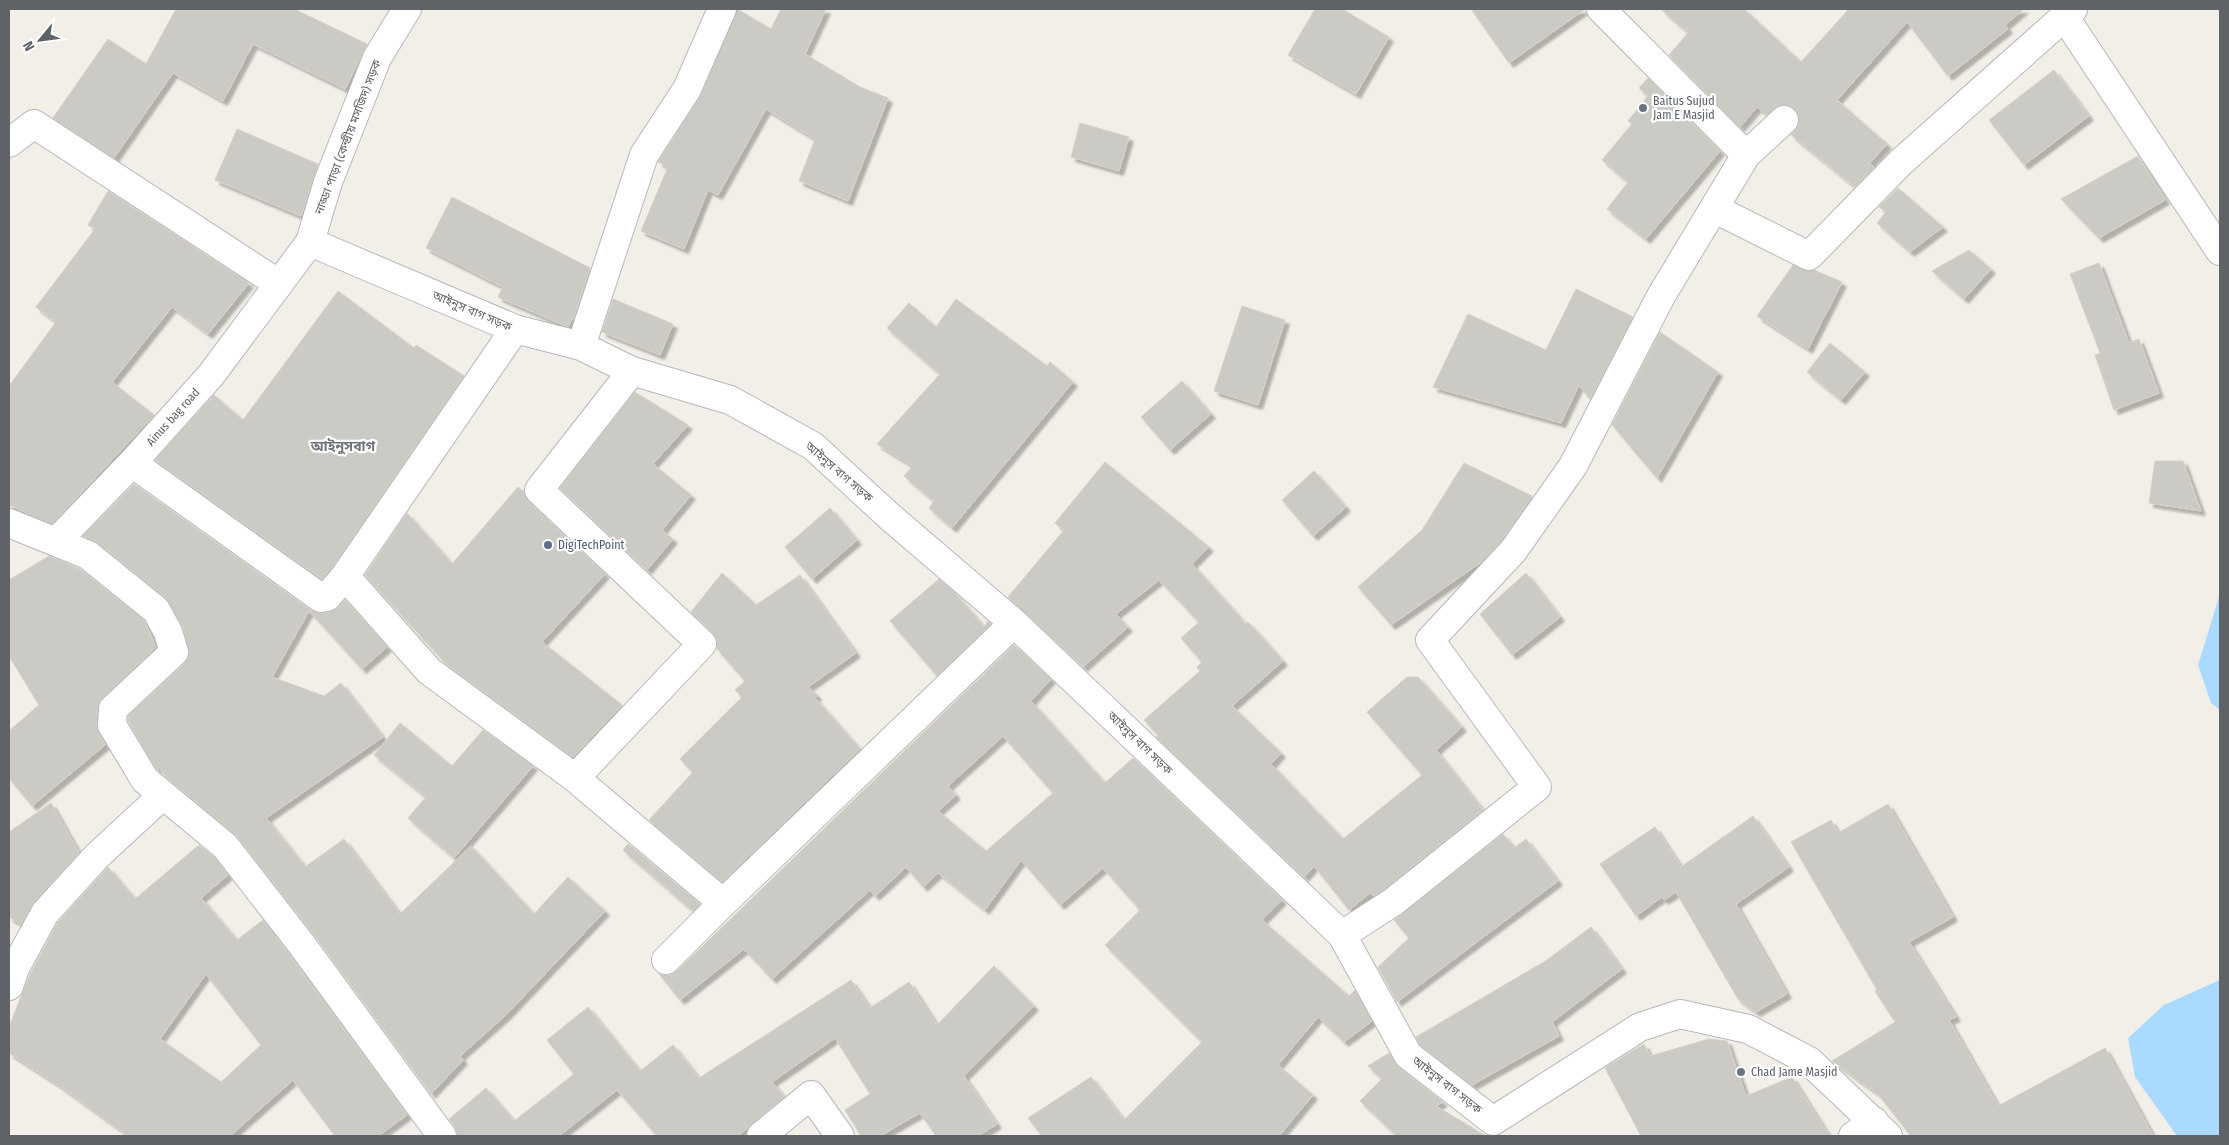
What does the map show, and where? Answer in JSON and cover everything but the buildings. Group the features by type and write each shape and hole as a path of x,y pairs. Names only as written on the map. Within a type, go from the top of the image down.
{"street":[{"name":"নাড্ডা পাড়া (কেন্দ্রীয় মসজিদ) সড়ক","path":"310,242 328,182 376,58 407,9"},
{"path":"582,346 644,155 686,89 722,9"},
{"path":"1601,9 1746,155"},
{"path":"1715,209 1809,256 1901,162 2069,12 2220,251"},
{"path":"1342,935 1392,902 1537,787 1430,640 1513,551 1573,466 1661,296 1746,155 1784,120"},
{"path":"9,143 34,124 279,284"},
{"name":"Ainus bag road","path":"56,542 132,464 211,375 310,242"},
{"name":"আইনুস বাগ সড়ক","path":"310,242 515,329 582,346 632,371 730,400 813,446 889,516 1014,623 1342,935 1408,1055 1494,1121 1640,1027 1680,1014 1748,1029 1809,1061 1871,1131"},
{"path":"132,464 320,598 327,597 345,576 515,329"},
{"path":"574,778 702,644 539,490 632,371"},
{"path":"9,522 88,555 156,610 168,632 174,652 113,708 112,725 145,780 225,846 302,945 442,1136"},
{"path":"345,576 429,671 574,778 723,902"},
{"path":"666,960 723,902 1014,623"},
{"path":"9,986 15,968 45,913 97,856 163,795"},
{"path":"761,1136 811,1095 840,1136"}],"water":[{"path":"2220,594 2220,710 2211,703 2198,665"},
{"path":"2220,980 2220,1136 2177,1136 2135,1077 2128,1038 2164,1005"}],"place":[{"name":"Baitus Sujud Jam E Masjid","path":"1643,108"},
{"name":"DigiTechPoint","path":"548,545"},
{"name":"Chad Jame Masjid","path":"1741,1072"}],"district":[{"name":"আইনুসবাগ","path":"343,446"}]}
